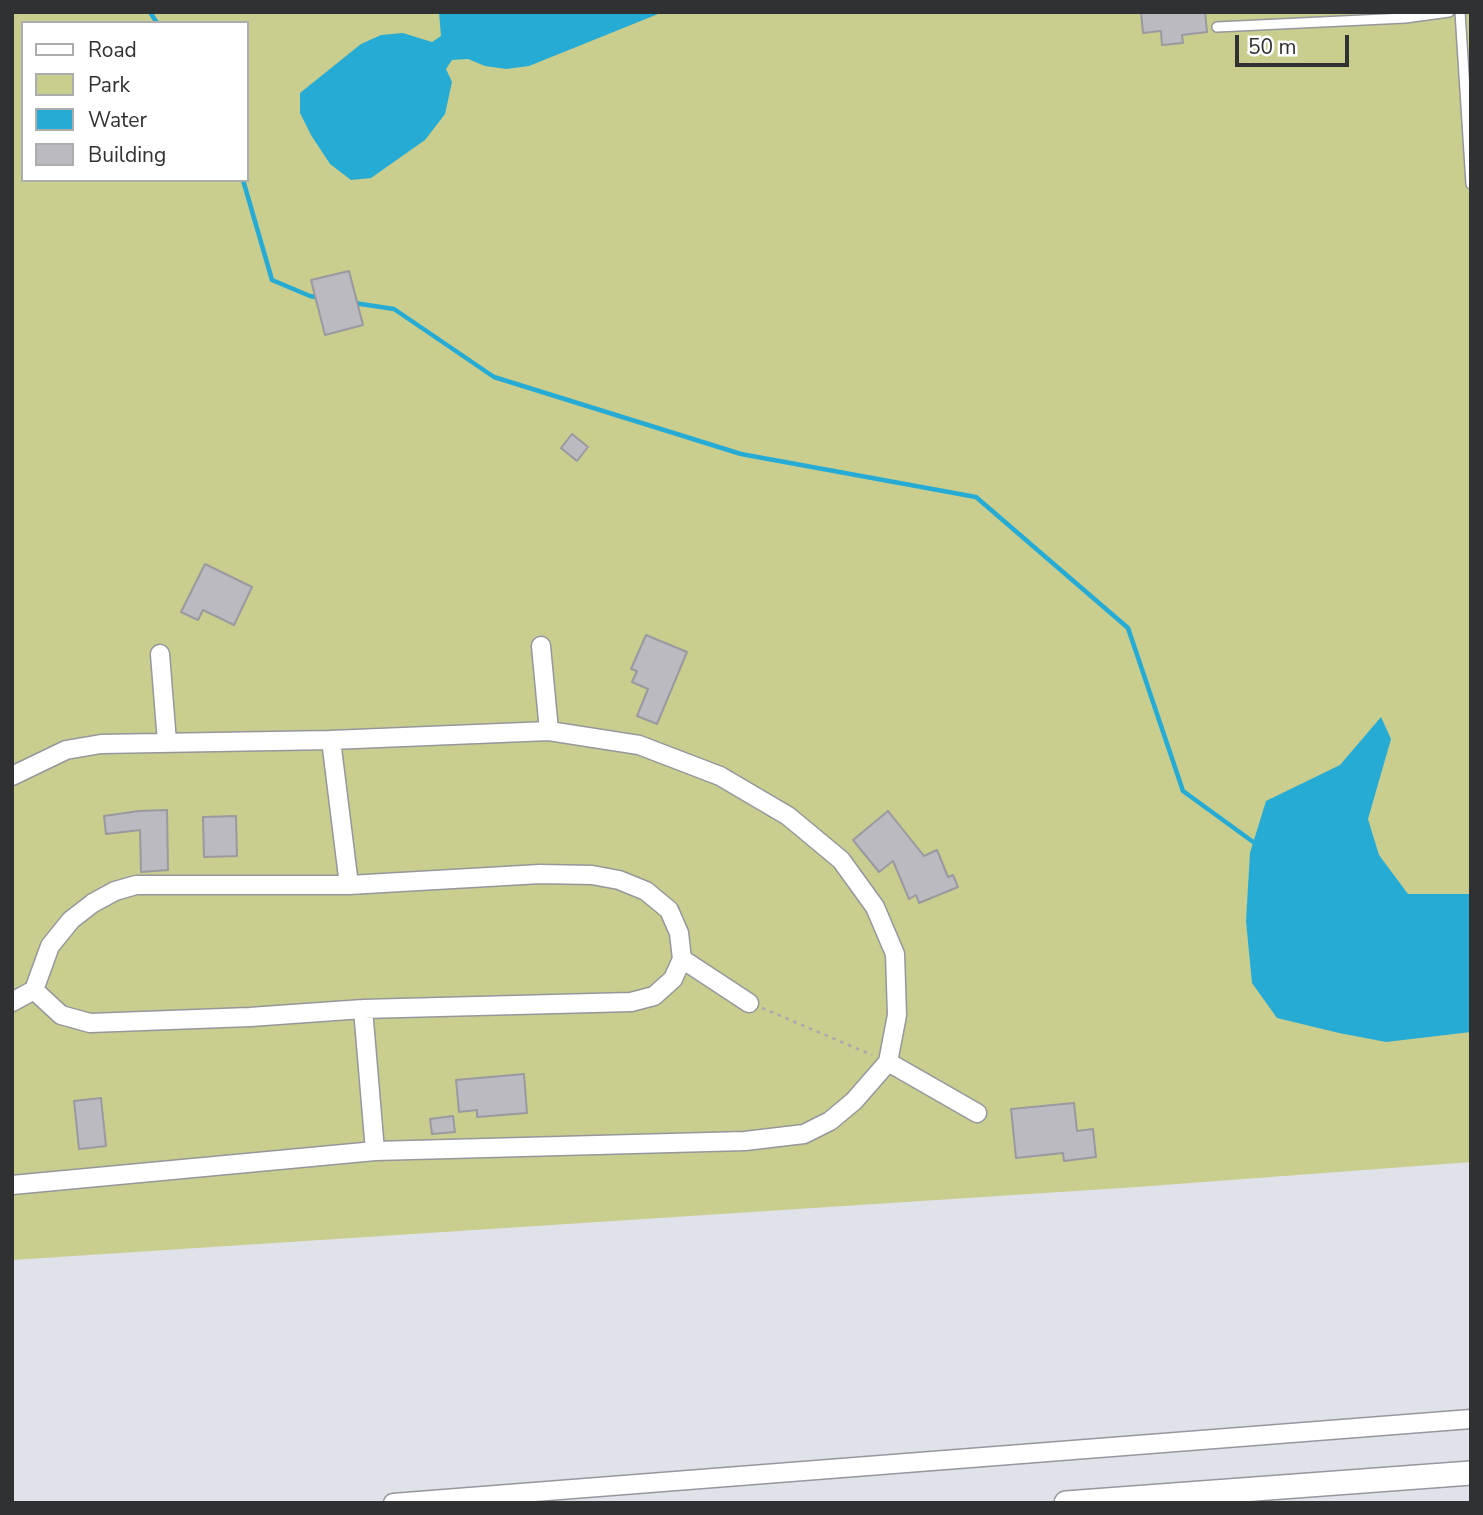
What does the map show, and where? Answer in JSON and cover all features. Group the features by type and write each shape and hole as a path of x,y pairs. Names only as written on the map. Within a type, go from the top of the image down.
{"main road":[{"path":"1066,1503 1224,1497 1471,1473"}],"street":[{"path":"541,646 549,731"},
{"path":"160,654 167,742"},
{"path":"12,776 66,750 101,744 331,740 549,731 639,746 720,776 788,816 841,860 875,907 895,954 897,1014 888,1062 854,1101 830,1121 804,1134 745,1141 375,1151 12,1185"},
{"path":"331,740 349,885"},
{"path":"12,1002 34,990 50,946 71,920 115,891 136,886 349,885 540,874 592,875 619,880 646,891 669,910 679,933 681,959 673,979 654,996 631,1002 363,1009 250,1017 90,1023 61,1015 34,990"},
{"path":"681,959 749,1003"},
{"path":"363,1009 375,1151"},
{"path":"888,1062 977,1113"},
{"path":"393,1503 1471,1419"}],"lane":[{"path":"1217,27 1405,18 1449,12"},
{"path":"1460,12 1471,184"}],"path":[{"path":"749,1003 888,1062"}],"green space":[{"path":"12,12 1471,12 1471,1162 1137,1187 12,1260"}],"water":[{"path":"439,12 663,12 529,66 506,69 485,66 468,59 452,60 446,69 452,82 445,114 425,140 371,178 351,180 330,164 311,135 300,113 300,93 361,44 381,35 403,33 432,42 441,36"},
{"path":"1381,717 1391,739 1368,819 1379,855 1408,894 1471,894 1471,1032 1386,1042 1339,1033 1277,1018 1252,983 1246,921 1250,853 1266,801 1340,765"}],"building":[{"path":"1141,12 1205,12 1207,32 1182,35 1183,43 1162,45 1161,31 1143,33"},
{"path":"349,271 363,325 325,335 311,280"},
{"path":"572,434 588,447 577,461 561,448"},
{"path":"205,564 252,587 234,625 203,610 198,620 181,612"},
{"path":"646,635 687,652 657,724 637,716 648,689 632,682 637,671 631,669"},
{"path":"167,810 168,870 141,872 140,830 106,834 104,816"},
{"path":"888,811 924,856 937,850 948,877 953,875 958,887 919,903 916,895 909,899 893,861 879,872 853,840"},
{"path":"236,816 237,856 204,857 203,817"},
{"path":"524,1074 527,1113 477,1117 477,1110 459,1112 456,1080"},
{"path":"101,1098 106,1146 79,1149 74,1101"},
{"path":"1074,1103 1077,1131 1093,1129 1096,1157 1064,1161 1063,1153 1016,1158 1011,1109"},
{"path":"453,1116 455,1132 432,1134 430,1119"}],"waterway":[{"path":"150,12 156,21"},
{"path":"244,182 272,280 321,298"},
{"path":"354,303 394,309 494,377 741,454 976,497 1128,628 1183,791 1256,844"}]}
